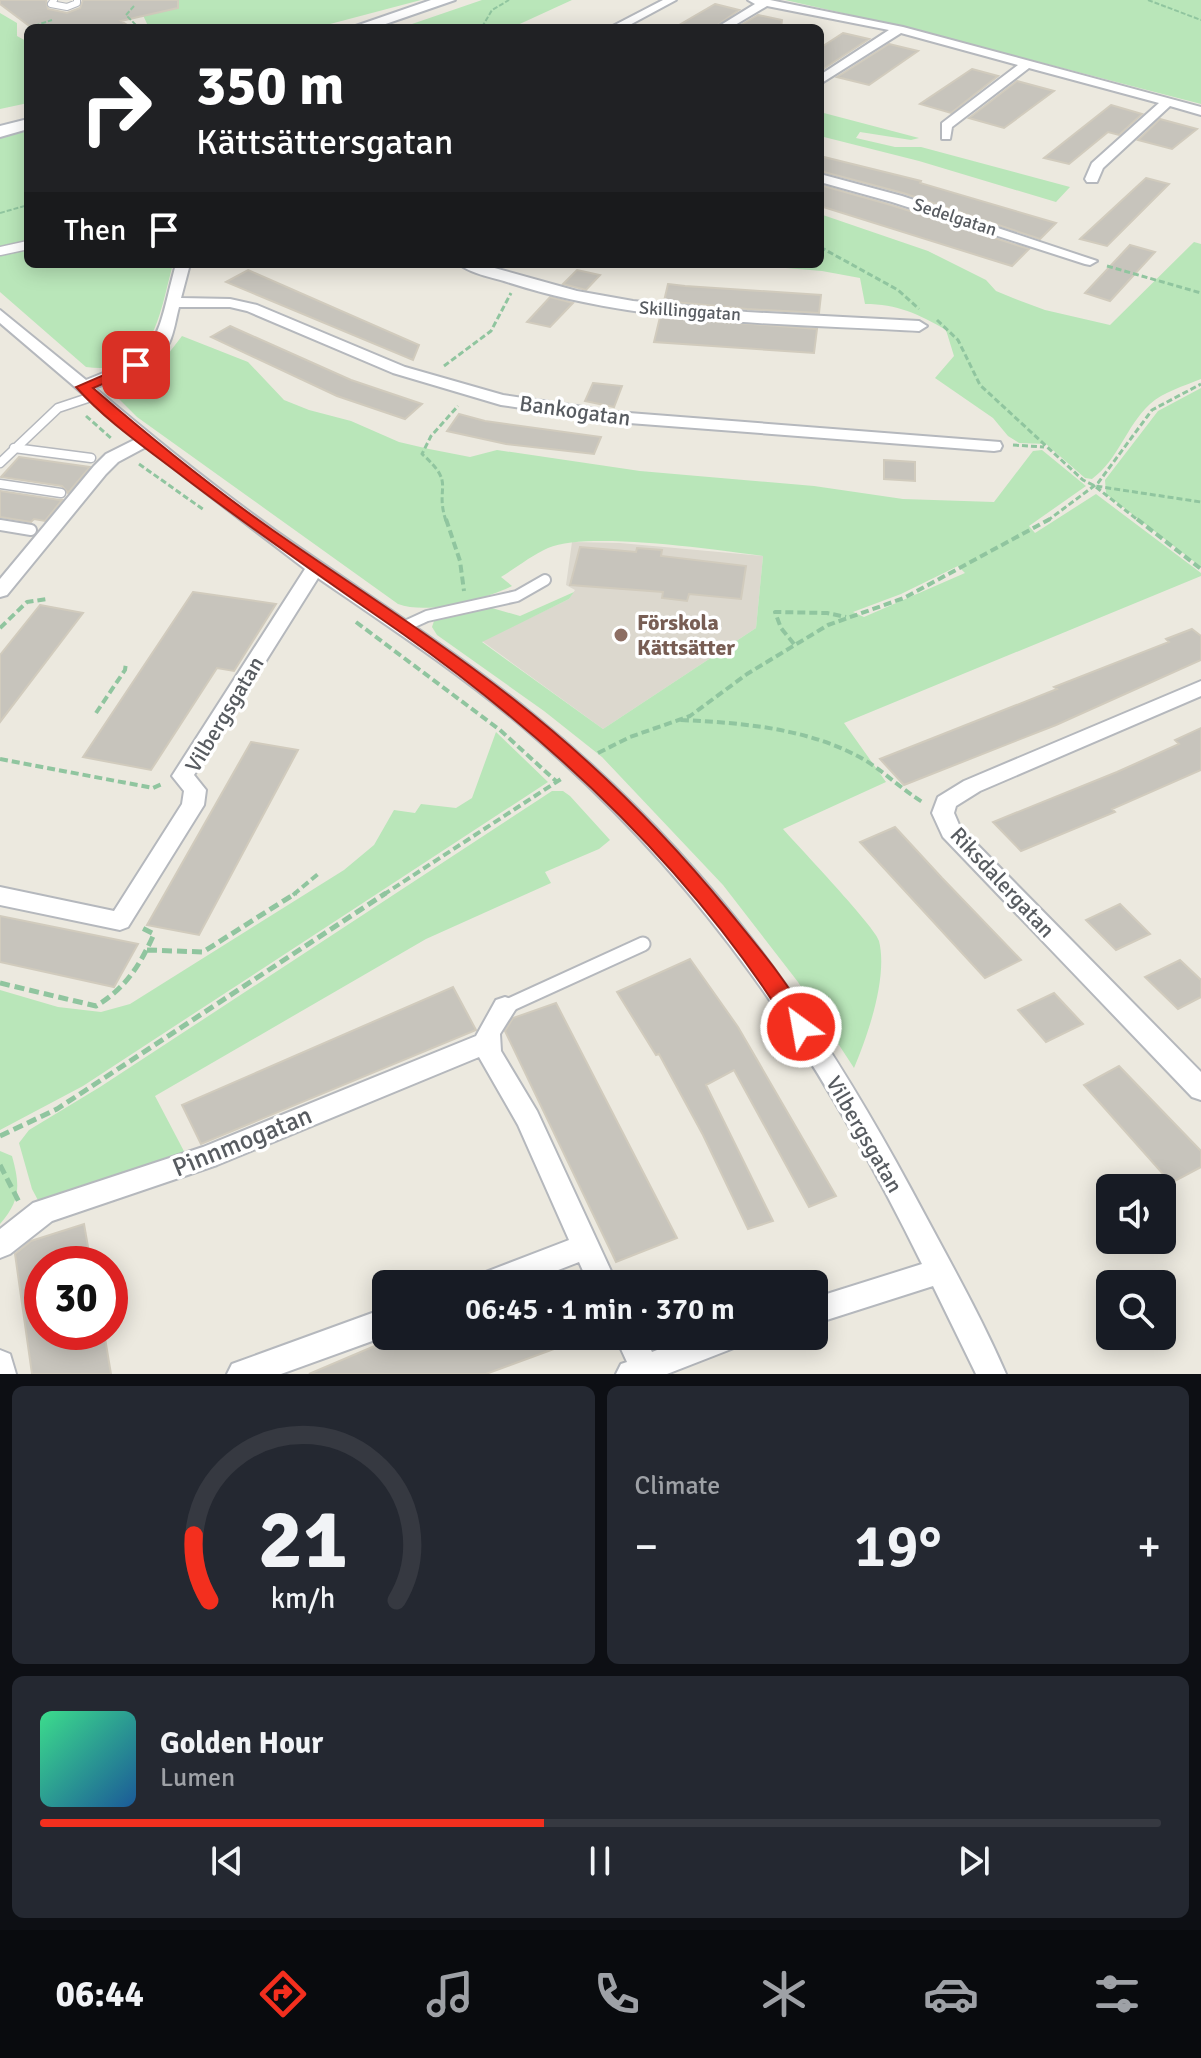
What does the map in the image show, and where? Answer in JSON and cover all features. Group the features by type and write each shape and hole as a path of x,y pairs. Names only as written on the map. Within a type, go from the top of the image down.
{"main road":[{"path":"370,24 447,0"},
{"path":"0,118 24,112"},
{"path":"0,132 24,125"}],"street":[{"path":"623,24 671,0"},
{"path":"728,24 760,1 899,29 1201,111"},
{"path":"824,77 899,29"},
{"path":"946,136 946,126 1027,64"},
{"path":"1092,179 1097,166 1168,102"},
{"name":"Sedelgatan","path":"824,179 1090,261"},
{"path":"88,391 154,353 162,342 182,268"},
{"name":"Skillinggatan","path":"477,268 522,285 642,308 923,321"},
{"name":"Bankogatan","path":"173,302 230,303 252,308 427,380 470,392 616,417 994,446"},
{"name":"Vilbergsgatan","path":"5,325 146,441 266,532 506,703 580,765 689,876 769,976 864,1128 941,1271 991,1374"},
{"path":"0,591 100,470 112,458 146,441"},
{"name":"Vilbergsgatan","path":"120,921 193,805 195,790 183,776 316,566"},
{"name":"Riksdalergatan","path":"1201,688 972,786 946,802 943,813 951,831 1201,1089"},
{"path":"0,896 120,921"},
{"path":"505,1007 488,1033 489,1052 528,1119 596,1270"},
{"name":"Pinnmogatan","path":"0,1245 43,1212 208,1157 488,1042"},
{"path":"525,1270 585,1247"},
{"path":"828,1307 941,1271"},
{"path":"242,1374 372,1327"},
{"path":"634,1350 641,1372 695,1350"},
{"path":"0,1364 1,1374"}],"lane":[{"path":"54,0 51,4 67,7 77,3 77,0"},
{"path":"0,251 24,246"},
{"path":"0,463 58,408 88,391"},
{"path":"14,448 91,458"},
{"path":"0,484 61,493"},
{"path":"0,525 31,530"},
{"path":"403,627 427,616 471,604 517,596 545,580"},
{"path":"505,1007 643,944"}],"path":[{"path":"484,24 492,10 509,0"},
{"path":"1148,0 1201,20"},
{"path":"134,6 126,15 135,24"},
{"path":"0,213 24,206"},
{"path":"824,249 898,290 923,321 957,334 969,369 980,385 1083,480 1095,486 1201,569"},
{"path":"1090,261 1201,293"},
{"path":"427,380 497,324 505,312 504,302 522,285"},
{"path":"596,754 690,716 794,644 848,618 904,598 1036,529 1095,486 1123,453 1152,410 1201,384"},
{"path":"470,392 431,436 422,454 438,468 444,480 441,505 460,561 462,588 471,604"},
{"path":"994,446 1046,447"},
{"path":"1095,486 1201,502"},
{"path":"0,628 27,602 47,599"},
{"path":"794,644 781,628 775,612 827,613 848,618"},
{"path":"96,713 125,670 126,663"},
{"path":"677,720 782,730 815,738 858,756 907,794 943,813"},
{"path":"0,759 153,788 183,776"},
{"path":"0,1136 57,1109 557,782"},
{"path":"147,950 203,952 301,890 318,874"},
{"path":"0,983 96,1006 118,995 138,969 154,934 120,921"},
{"path":"0,1165 29,1222"}],"shaded area":[{"name":"Förskola Kättsätter","path":"572,542 620,543 763,556 756,628 603,729 482,641 569,599 575,590 566,585"}],"green space":[{"path":"156,0 421,0 330,24 147,24 141,11"},
{"path":"482,0 572,0 520,24 412,24"},
{"path":"785,0 1201,0 1201,104 904,27"},
{"path":"0,13 17,23 17,36 24,40 24,104 0,109"},
{"path":"824,113 919,138 911,140 860,132 856,138 895,147 921,147 1070,187 1056,202 919,161 824,137"},
{"path":"24,131 24,243 0,248 0,138"},
{"path":"824,215 928,251 986,280 996,291 1013,298 1045,310 1110,325 1194,242 1201,244 1201,379 1150,404 1101,471 1092,479 1085,478 1046,444 1019,443 1008,436 993,418 935,378 954,356 946,330 907,311 865,304 860,278 786,268 824,268"},
{"path":"24,249 24,268 172,268 157,322 140,352 126,362 109,368 86,367 0,292 0,253"},
{"path":"182,336 248,362 284,400 351,421 399,442 429,449 470,457 497,450 640,471 814,486 903,499 994,502 1033,451 1042,450 1086,486 1029,526 1035,533 1096,494 1201,576 844,723 886,782 783,829 879,941 879,988 854,1068 798,982 723,885 602,757 544,711 437,635 432,627 434,621 485,606 520,616 574,592 569,599 482,642 603,729 756,628 763,556 653,543 567,543 548,548 501,577 512,586 486,596 440,607 398,604 137,417 118,398 118,389 158,367","holes":["958,566 965,573 864,617 853,612 901,594"]},
{"path":"1201,388 1201,567 1106,494 1105,480 1158,411"},
{"path":"496,732 548,782 83,1086 0,1130 0,990 58,1007 101,1012 130,1004 344,870 374,845 394,810 415,813 421,804 456,808 472,798"},
{"path":"552,791 563,791 570,796 610,840 599,849 545,872 551,883 426,939 155,1096 187,1157 40,1204 32,1189 19,1143 29,1130 100,1087"},
{"path":"0,1151 12,1156 17,1192 12,1207 0,1224"}],"building":[{"path":"0,0 46,0 48,9 67,13 80,8 83,0 178,0 178,8 121,21 126,24 27,24 0,4"},
{"path":"715,4 739,10 719,24 681,24"},
{"path":"758,15 782,20 782,24 743,24"},
{"path":"843,33 869,39 824,68 824,45"},
{"path":"889,44 918,51 869,85 837,77"},
{"path":"972,69 998,76 951,113 920,104"},
{"path":"1017,81 1054,91 1004,128 969,118"},
{"path":"1111,105 1142,114 1119,135 1108,132 1069,164 1044,158"},
{"path":"1160,119 1197,129 1172,149 1138,140"},
{"path":"824,157 921,181 1056,223 1040,239 903,193 824,172"},
{"path":"1146,178 1169,184 1107,246 1080,239"},
{"path":"824,186 1029,249 1012,266 824,207"},
{"path":"1130,245 1155,252 1110,301 1085,293"},
{"path":"248,270 419,345 413,360 226,282"},
{"path":"577,270 600,275 586,290 563,284"},
{"path":"668,284 821,295 819,313 664,301"},
{"path":"550,297 573,303 550,327 527,322"},
{"path":"660,317 817,329 814,353 654,342"},
{"path":"230,326 351,380 422,404 405,419 337,396 211,337"},
{"path":"593,383 622,386 614,407 585,401"},
{"path":"459,414 485,421 601,437 594,454 506,444 447,431"},
{"path":"19,457 90,467 68,493 62,486 1,477"},
{"path":"884,460 915,462 915,481 884,479"},
{"path":"0,491 62,500 45,521 34,519 31,522 0,517"},
{"path":"580,547 636,552 637,548 662,550 661,556 746,566 741,599 689,594 687,601 662,598 663,592 570,585"},
{"path":"193,592 276,604 234,671 217,668 151,770 83,757"},
{"path":"40,605 83,613 0,722 0,655"},
{"path":"1192,629 1201,636 1201,660 1056,725 904,785 880,759 1057,689 1054,687 1169,642 1166,639"},
{"path":"1201,728 1201,770 1112,809 1115,812 1021,851 993,822 1179,744 1175,740"},
{"path":"251,742 298,750 199,935 147,925"},
{"path":"895,827 1021,960 985,978 860,842"},
{"path":"1120,904 1150,934 1116,950 1086,920"},
{"path":"0,916 138,944 114,987 0,962"},
{"path":"690,959 738,1027 836,1196 809,1207 734,1070 706,1085 773,1221 748,1229 703,1135 659,1054 656,1055 617,992"},
{"path":"1180,960 1201,980 1201,997 1178,1009 1145,977"},
{"path":"453,987 476,1030 201,1144 182,1105"},
{"path":"1054,993 1083,1024 1046,1042 1018,1010"},
{"path":"556,1003 677,1238 616,1262 505,1031 513,1018"},
{"path":"1119,1066 1201,1151 1201,1167 1176,1180 1176,1174 1163,1174 1084,1085"},
{"path":"84,1224 88,1246 25,1246 31,1241"},
{"path":"24,1247 24,1318 15,1254"},
{"path":"372,1347 372,1350 551,1350 486,1374 309,1374"},
{"path":"29,1350 107,1350 111,1374 32,1374"}],"place":[{"name":"Förskola Kättsätter","path":"621,635"}],"route":[{"path":"136,365 83,387 146,441 266,532 411,632 506,703 580,765 689,876 769,976 801,1027"}]}
